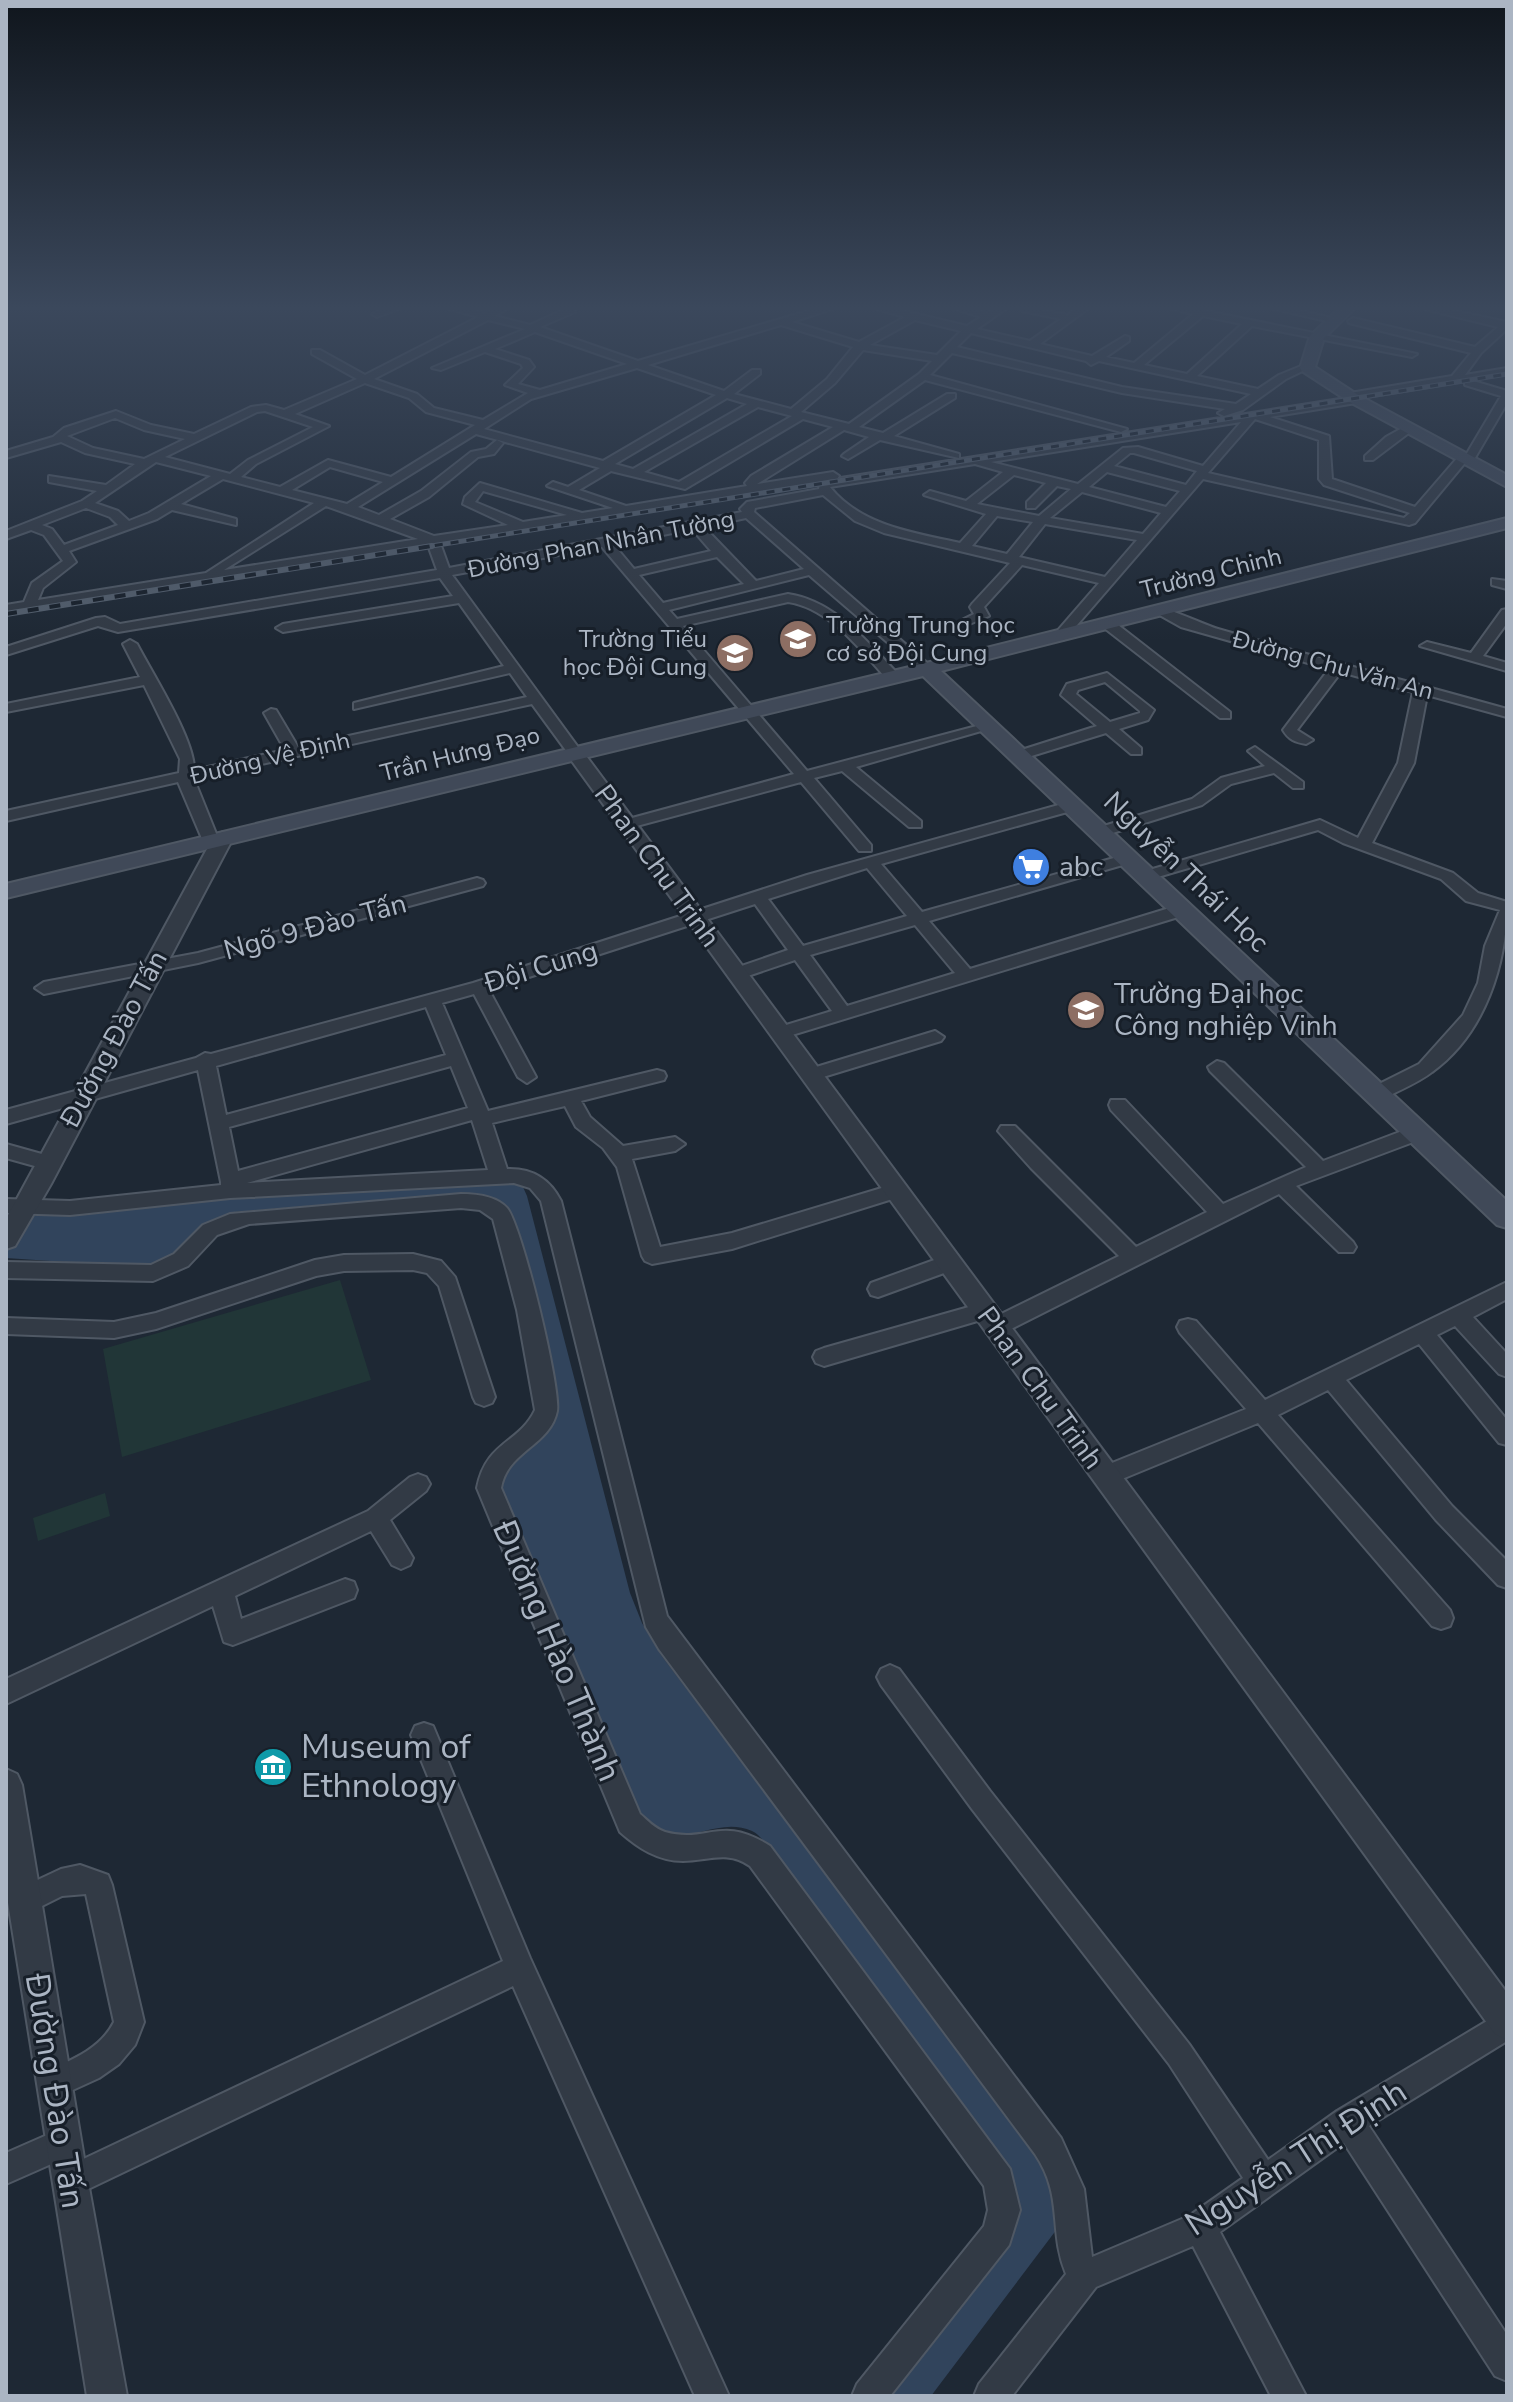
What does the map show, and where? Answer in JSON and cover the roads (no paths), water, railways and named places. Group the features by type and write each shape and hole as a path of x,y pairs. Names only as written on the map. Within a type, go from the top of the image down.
{"main road":[{"path":"1387,417 1507,482"},
{"name":"Trường Chinh","path":"927,669 1507,523"},
{"name":"Trần Hưng Đạo","path":"6,891 927,669"},
{"name":"Nguyễn Thái Học","path":"927,669 1417,1133 1501,1204"}],"street":[{"path":"6,455 58,438 68,430 107,417"},
{"path":"123,417 148,428 195,438"},
{"path":"6,535 86,504 150,460 238,417"},
{"path":"61,550 173,506 322,428 321,425 295,417"},
{"path":"451,417 706,496"},
{"path":"349,508 491,417"},
{"path":"569,491 686,417"},
{"path":"635,473 732,417"},
{"path":"681,486 793,417"},
{"path":"808,417 955,456"},
{"path":"754,489 751,483 755,479 861,417"},
{"path":"848,456 915,417"},
{"path":"1077,417 1121,429"},
{"path":"6,616 203,576 435,544 657,503 1198,417"},
{"name":"Đường Phan Nhân Tường","path":"6,651 96,622 105,621 118,628 445,575 749,514 746,509 751,505 825,491 824,486 828,484 1240,417"},
{"path":"1060,636 1250,417"},
{"path":"1260,417 1325,438 1325,479 1329,483 1418,512"},
{"path":"1106,468 1197,479 1405,522 1465,460 1492,417"},
{"path":"1369,458 1390,439 1408,429"},
{"path":"58,438 89,451 150,460 349,508 435,544 445,575 575,753"},
{"path":"380,520 425,494 475,454 487,453 497,443"},
{"path":"967,621 982,616 977,607 1043,520 1117,458 1197,479"},
{"path":"972,460 1169,511"},
{"path":"281,491 328,463 394,481"},
{"path":"968,505 1011,471"},
{"path":"53,479 108,489"},
{"path":"586,481 657,503"},
{"path":"1031,505 1054,482"},
{"path":"1313,501 1329,483"},
{"path":"553,486 628,508"},
{"path":"524,527 469,504 469,500 480,487 580,516"},
{"path":"825,491 859,518 878,527 1107,581"},
{"path":"930,495 994,512 1145,538"},
{"path":"203,576 324,502"},
{"path":"86,504 114,514 127,526"},
{"path":"173,506 232,522"},
{"path":"963,548 994,512"},
{"path":"749,514 927,669"},
{"path":"30,609 37,586 70,564 48,532 31,525"},
{"path":"695,525 754,586"},
{"path":"606,544 805,776 968,977"},
{"path":"631,573 720,553"},
{"path":"660,608 811,571"},
{"path":"283,628 463,598"},
{"path":"674,624 788,598 803,599 841,626 893,677"},
{"path":"6,609 30,609"},
{"name":"Đường Chu Văn An","path":"1161,610 1186,624 1507,713"},
{"path":"1475,658 1507,613"},
{"path":"1108,624 1225,715"},
{"path":"130,644 163,705 187,759 186,783 217,840"},
{"path":"1427,646 1507,667"},
{"path":"1306,740 1294,736 1290,730 1337,667"},
{"path":"359,706 513,668"},
{"path":"1020,755 1108,728 1143,717 1149,712 1107,677 1080,683 1067,690 1068,695 1108,728 1136,751"},
{"path":"6,708 147,680"},
{"path":"1363,844 1406,763 1421,689"},
{"name":"Đường Vệ Định","path":"6,816 535,699"},
{"path":"271,713 294,753"},
{"path":"627,824 988,727"},
{"path":"1255,751 1298,785"},
{"name":"Phan Chu Trinh","path":"575,753 1507,2023"},
{"path":"845,766 915,824"},
{"path":"1100,832 1197,802 1226,781 1276,768"},
{"name":"Đội Cung","path":"6,1117 205,1059 479,987 695,919 868,855 1073,806"},
{"path":"1145,876 1316,824 1447,876 1472,897 1507,909 1494,946 1487,983 1463,1028 1426,1068 1376,1094"},
{"name":"Đường Đào Tấn","path":"6,1240 17,1209 49,1163 217,840"},
{"path":"736,974 798,953 1127,859"},
{"name":"Ngõ 9 Đào Tấn","path":"44,988 151,968 332,924 477,883"},
{"path":"758,897 843,1013"},
{"path":"779,1033 1182,910"},
{"path":"479,987 527,1077"},
{"path":"432,1000 480,1115 500,1177"},
{"path":"810,1075 935,1037"},
{"path":"217,1124 458,1058"},
{"path":"205,1059 230,1187"},
{"path":"1217,1067 1320,1169"},
{"path":"230,1187 480,1115 657,1076"},
{"path":"563,1099 572,1102 583,1122 619,1154 629,1173 652,1256 732,1241 895,1191"},
{"path":"1118,1105 1221,1215"},
{"path":"1008,1131 1034,1161 1057,1179 1133,1257"},
{"path":"824,1357 989,1319 1163,1246 1281,1184 1417,1133"},
{"path":"619,1154 675,1144"},
{"path":"6,1151 49,1163"},
{"path":"17,1209 105,1206 230,1187 500,1177 532,1180 544,1188 551,1201 655,1619 668,1641 1046,2143 1066,2181 1071,2208 1072,2253 1085,2276"},
{"path":"1281,1184 1346,1247"},
{"name":"Đường Hào Thành","path":"6,1270 153,1273 181,1260 210,1230 249,1217 461,1201 485,1204 498,1211 512,1241 546,1410 536,1428 494,1464 489,1488 630,1823 656,1845 688,1849 738,1841 760,1856 999,2180 1004,2210 998,2234 869,2396"},
{"path":"6,1326 114,1330 156,1321 315,1268 344,1263 413,1262 434,1267 448,1283 484,1397"},
{"path":"878,1289 948,1263"},
{"path":"1105,1476 1262,1412 1507,1290"},
{"path":"1457,1314 1507,1368"},
{"path":"1188,1327 1441,1618"},
{"path":"1423,1333 1507,1436"},
{"path":"1331,1378 1390,1444 1444,1513 1507,1577"},
{"path":"6,1692 376,1518 418,1484"},
{"path":"376,1518 401,1558"},
{"path":"221,1589 233,1634 345,1590"},
{"path":"890,1677 981,1800 1179,2054 1265,2183"},
{"path":"424,1735 520,1968 703,2391"},
{"name":"Đường Đào Tấn","path":"6,1785 69,2182 107,2396"},
{"path":"24,1901 77,1877 90,1878 98,1885 129,2022 125,2039 108,2057 53,2084"},
{"path":"69,2182 520,1968"},
{"name":"Nguyễn Thị Định","path":"991,2396 1085,2276 1200,2227 1348,2122 1507,2023"},
{"path":"1348,2122 1507,2364"},
{"path":"6,2169 63,2143"},
{"path":"1200,2227 1289,2396"}],"water":[{"path":"514,1180 523,1187 527,1196 630,1593 642,1623 661,1655 1037,2156 1055,2185 1057,2229 931,2396 891,2396 1008,2240 1006,2167 992,2144 759,1836 736,1827 678,1836 664,1833 651,1825 639,1809 497,1478 553,1407 512,1218 505,1205 471,1194 450,1194 235,1212 203,1226 167,1259 141,1267 6,1258 6,1213 33,1216 229,1197"}],"railway":[{"path":"419,548 1238,417"},
{"path":"6,614 432,546"}],"place":[{"name":"Trường Trung học cơ sở Đội Cung","path":"798,639"},
{"name":"Trường Tiểu học Đội Cung","path":"735,653"},
{"name":"abc","path":"1031,867"},
{"name":"Trường Đại học Công nghiệp Vinh","path":"1086,1010"},
{"name":"Museum of Ethnology","path":"273,1767"}]}
